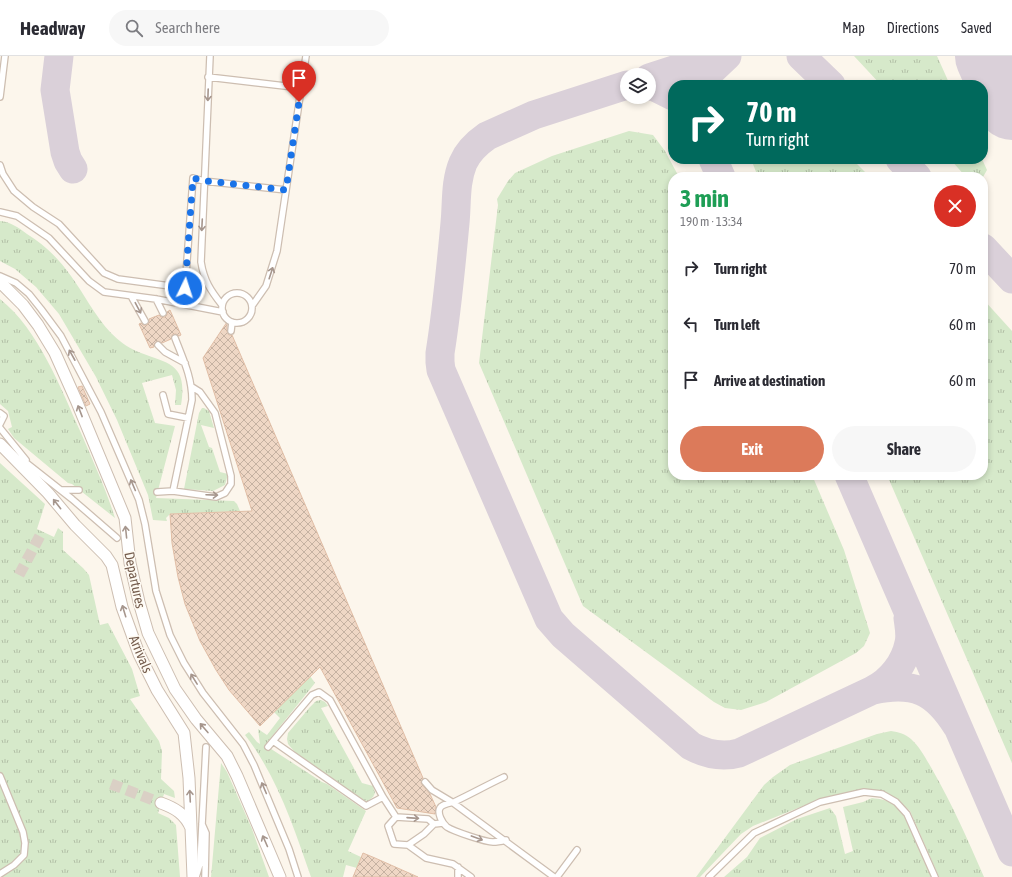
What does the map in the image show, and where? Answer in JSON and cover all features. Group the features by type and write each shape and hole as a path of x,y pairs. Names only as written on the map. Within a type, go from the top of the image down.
{"street":[{"name":"Departures","path":"0,282 23,305 38,325 55,353 125,518 130,563 138,602 148,633 175,688 196,719 228,756 280,877"},
{"name":"Arrivals","path":"0,443 48,493 75,525 106,556 112,565 122,607 139,654 157,690 184,733 187,750 192,830 193,877"},
{"path":"161,803 174,808 183,816 192,830"}],"lane":[{"path":"0,96 5,56"},
{"path":"210,56 200,262 204,277 222,308 224,316 232,322 246,320 251,314 252,306 250,300 244,295 237,293 230,294 225,299 222,308"},
{"path":"252,306 266,286 277,252 306,56"},
{"path":"305,66 309,56"},
{"path":"208,77 302,88"},
{"path":"0,165 3,174 14,191 33,207 58,224 104,274 118,280 185,288 193,178 204,181 286,190"},
{"path":"0,212 17,216 49,238 89,281 104,292 222,308"},
{"path":"0,276 16,283 29,294 41,309 61,336 101,412 139,500 145,524 156,591 170,634 184,663 203,693 243,744 254,765 289,849 298,877"},
{"path":"131,296 145,321"},
{"path":"156,299 163,313"},
{"path":"231,332 232,322"},
{"path":"173,491 192,400 192,387 186,363 175,338"},
{"path":"158,345 165,352 186,363"},
{"path":"157,492 173,491 216,497 225,493 231,484 231,476 215,413 200,392 192,387"},
{"path":"163,395 168,414 188,418"},
{"path":"0,413 4,416 0,424"},
{"path":"0,428 32,468"},
{"path":"0,443 61,490 117,538"},
{"path":"61,490 79,490"},
{"path":"268,747 312,695 319,692 330,700 383,797 396,817"},
{"path":"272,741 366,806 383,797"},
{"path":"196,877 200,864 206,747"},
{"path":"0,776 23,832 25,842 24,855 14,865 0,874"},
{"path":"504,777 452,802 442,805 439,809 440,819 450,829 484,841 493,842 506,840"},
{"path":"425,782 432,790 452,802 556,877 577,850"},
{"path":"709,877 754,833 820,802 864,792 882,794 896,802 908,814 935,877"},
{"path":"203,815 210,810"},
{"path":"396,817 428,819 434,824"},
{"path":"396,817 388,826 394,844 408,845 426,858 453,864 471,877"},
{"path":"408,845 424,834 434,824 443,823"},
{"path":"202,824 206,833 205,877"},
{"path":"458,867 458,877"}],"green space":[{"path":"854,56 937,56 948,80 876,80"},
{"path":"629,131 653,135 668,157 668,164 672,164 676,172 668,172 668,480 814,480 844,550 870,633 864,646 856,653 766,702 741,710 725,708 714,702 583,606 479,363 498,205 497,199 508,181 515,173 552,156"},
{"path":"753,164 857,164 865,172 756,172"},
{"path":"954,164 984,164 987,170 986,172 962,172"},
{"path":"0,221 11,224 40,243 62,264 111,333 126,345 166,362 178,372 181,380 182,391 181,405 175,405 176,390 172,375 142,383 155,423 175,426 156,498 234,501 240,511 170,514 166,518 167,521 153,520 148,495 117,420 96,377 59,314 36,287 15,269 0,261"},
{"path":"0,299 14,312 26,327 48,361 95,465 108,496 115,518 72,484 68,483 14,438 8,429 12,427 8,411 0,404"},
{"path":"988,305 1012,331 1012,763 889,480 988,480"},
{"path":"202,408 209,411 214,428 201,425 209,447 212,448 220,472 228,474 225,485 213,491 184,489 199,413"},
{"path":"0,463 45,504 37,529 54,537 58,528 63,532 63,550 89,575 100,625 108,623 132,669 140,696 130,699 159,741 162,751 161,779 174,791 175,798 164,794 158,813 169,818 176,825 180,877 0,877"},
{"path":"310,676 315,683 265,745 327,784 366,811 348,851 361,857 357,868 346,865 343,877 311,877 284,803 266,768 245,735 249,732 260,744 258,729 267,735 280,718 274,712"},
{"path":"321,700 328,706 321,708 362,783 373,786 375,793 368,801 361,800 300,758 288,744 288,733 316,701"},
{"path":"891,731 909,737 923,753 953,809 984,877 939,877 910,811 899,801 889,795 877,791 848,793 813,802 753,826 741,834 700,877 696,877 764,785 773,777 790,765 877,734"},
{"path":"221,763 227,772 252,829 269,877 211,877"},
{"path":"872,798 890,802 900,810 911,828 933,877 724,877 747,857 760,838 797,819 830,808 836,816 845,854 853,851 843,807"}],"building":[{"path":"170,310 181,335 179,336 173,334 171,339 162,343 157,341 154,344 154,347 150,348 139,324 141,323 143,325 147,325 149,323 149,319 159,315 161,317 165,317 167,312"},
{"path":"227,322 227,332 229,335 232,335 423,778 421,783 430,794 436,807 435,814 397,808 320,667 260,726 229,690 200,641 185,604 178,577 172,543 170,514 252,511 203,358"},
{"path":"82,386 90,404 86,406 78,387"},
{"path":"363,853 375,858 418,877 353,877"}],"taxiway":[{"path":"59,56 55,90 65,152 73,169"},
{"path":"656,76 717,56"},
{"path":"706,80 710,72 727,56"},
{"path":"801,56 826,80"},
{"path":"620,87 534,115 487,136 467,155 460,170 457,185 455,223 445,321 440,353 441,370 549,619 563,635 691,746 708,753 720,755 739,753 873,690 887,688 912,688 932,697 949,714 957,726"},
{"path":"656,88 668,94"},
{"path":"715,164 719,172"},
{"path":"905,164 912,172"},
{"path":"988,253 1012,279"},
{"path":"851,480 1012,852"},
{"path":"873,690 886,682 896,671 904,658 910,640 908,618"}],"runway":[{"path":"991,56 1012,104"}],"tunnel":[{"path":"19,575 42,532"},
{"path":"111,784 161,803"}],"route":[{"path":"185,288 193,178 286,190 299,102"}]}
